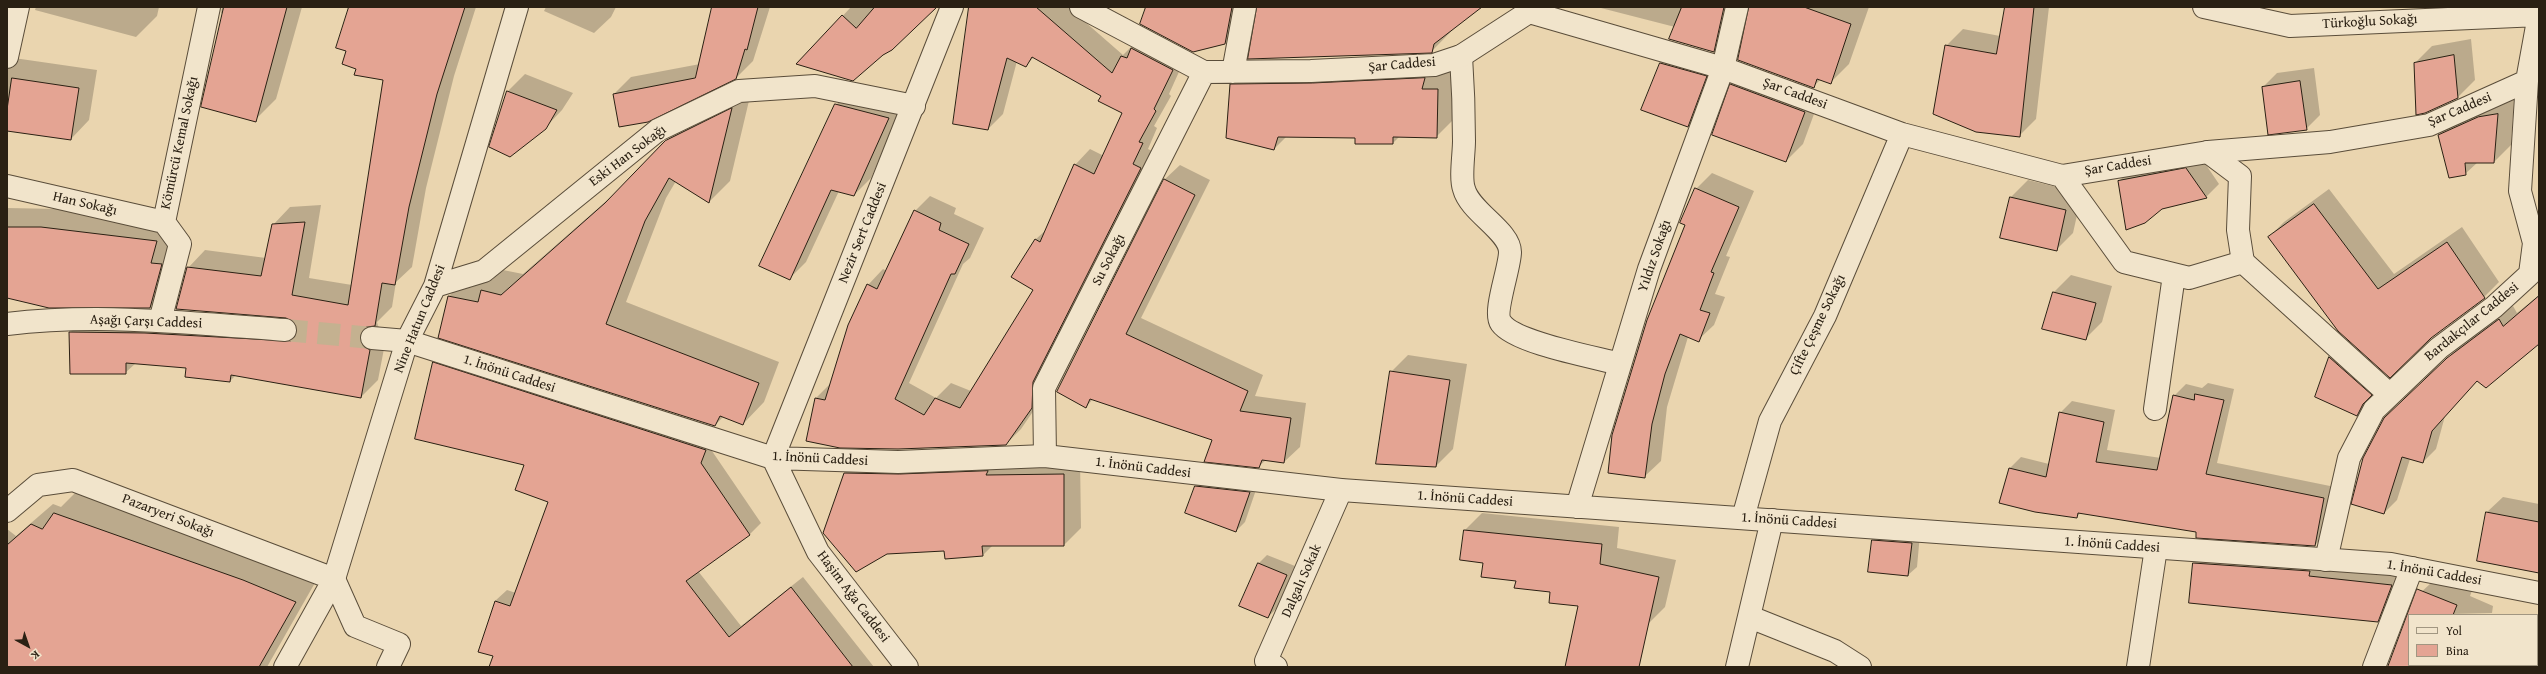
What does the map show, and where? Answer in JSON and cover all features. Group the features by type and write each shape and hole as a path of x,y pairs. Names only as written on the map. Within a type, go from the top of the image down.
{"street":[{"path":"7,57 18,7"},
{"name":"Kömürcü Kemal Sokağı","path":"160,321 180,244 164,222 209,7"},
{"name":"Nine Hatun Caddesi","path":"284,667 334,579 407,341 435,286 517,7"},
{"name":"Nezir Sert Caddesi","path":"773,458 914,106 952,7"},
{"name":"Şar Caddesi","path":"1081,7 1204,72 1311,71 1434,65 1461,56 1529,10 1723,68 1902,134 2062,176 2208,152 2330,142 2428,125 2527,81"},
{"path":"1233,72 1245,7"},
{"name":"Yıldız Sokağı","path":"1576,507 1649,269 1723,68 1737,7"},
{"name":"Türkoğlu Sokağı","path":"2204,7 2290,26 2539,15"},
{"name":"Bardakçılar Caddesi","path":"2326,560 2349,458 2374,410 2389,394 2439,348 2494,307 2530,274 2534,243 2532,212 2520,191 2527,81 2539,15"},
{"path":"1461,56 1464,108 1464,189 1475,208 1506,240 1510,250 1506,278 1498,314 1501,323 1518,337 1620,364"},
{"name":"Su Sokağı","path":"1046,456 1044,388 1204,72"},
{"name":"Eski Han Sokağı","path":"435,286 484,271 658,130 739,91 815,86 914,106"},
{"name":"Çifte Çeşme Sokağı","path":"1743,518 1770,421 1825,316 1902,134"},
{"path":"2208,152 2240,176 2238,230 2243,262 2389,394"},
{"path":"2062,176 2124,262 2189,278 2243,262"},
{"name":"Han Sokağı","path":"7,186 164,222"},
{"path":"2155,409 2174,274"},
{"name":"Aşağı Çarşı Caddesi","path":"7,324 40,320 160,321 286,330"},
{"path":"372,338 407,341"},
{"name":"1. İnönü Caddesi","path":"407,341 773,458 898,462 1046,456 1342,490 2391,564 2539,593"},
{"name":"Haşim Ağa Caddesi","path":"773,458 818,552 907,667"},
{"name":"Pazaryeri Sokağı","path":"7,511 38,485 73,480 334,579"},
{"name":"Dalgalı Sokak","path":"1276,667 1266,661 1342,490"},
{"path":"1737,667 1772,520"},
{"path":"2138,667 2156,548"},
{"path":"2374,667 2412,568"},
{"path":"334,579 355,626 399,644 388,667"},
{"path":"1750,617 1835,651 1860,667"}],"building":[{"path":"224,7 287,7 256,122 201,107"},
{"path":"349,7 465,7 437,94 409,207 395,285 382,283 375,326 366,327 360,337 361,344 370,350 361,398 231,375 230,382 185,377 186,368 126,363 126,374 70,374 69,332 145,333 291,341 297,331 296,324 286,318 176,309 187,267 261,276 272,224 305,222 292,295 348,305 383,80 354,75 356,69 342,64 346,51 336,48"},
{"path":"712,7 758,7 747,50 745,49 736,79 648,122 619,127 613,94 695,78"},
{"path":"875,7 937,7 892,50 883,55 853,81 796,64 842,15 856,28"},
{"path":"969,7 1036,7 1112,73 1121,56 1127,58 1131,48 1173,70 1154,109 1156,111 1139,142 1143,143 1133,164 1141,168 1033,382 1032,408 1006,445 898,449 840,448 806,441 815,398 825,400 848,325 867,284 877,289 914,210 941,223 939,230 969,244 955,274 951,274 895,399 924,415 935,398 960,408 1033,290 1011,277 1035,239 1040,242 1074,164 1094,174 1122,113 1098,101 1101,96 1032,57 1026,67 1007,58 988,130 953,124"},
{"path":"1146,7 1232,7 1225,44 1193,52 1140,24"},
{"path":"1257,7 1482,7 1434,44 1432,53 1248,59"},
{"path":"1682,7 1724,7 1714,52 1669,39"},
{"path":"1749,7 1804,7 1851,24 1831,84 1817,79 1814,88 1738,60"},
{"path":"2005,7 2034,7 2020,137 1976,132 1933,114 1945,45 1996,54"},
{"path":"2454,55 2458,98 2425,113 2416,115 2414,63"},
{"path":"1660,63 1707,76 1688,127 1641,110"},
{"path":"12,78 79,88 71,140 7,131 7,110"},
{"path":"1425,78 1422,89 1438,89 1437,138 1393,137 1393,144 1355,144 1355,138 1278,137 1274,150 1226,138 1230,84 1312,83"},
{"path":"2300,81 2307,130 2268,135 2262,87"},
{"path":"1730,84 1805,112 1786,162 1712,135"},
{"path":"507,91 557,110 546,129 510,157 489,147"},
{"path":"835,104 889,118 854,196 831,190 790,280 759,266"},
{"path":"732,108 709,203 669,178 645,221 606,324 759,383 743,425 720,416 715,426 438,338 448,296 478,302 481,290 501,295 605,203 665,141"},
{"path":"2498,114 2494,163 2465,163 2466,175 2449,178 2438,135 2478,117"},
{"path":"2186,168 2207,198 2162,209 2145,223 2126,230 2118,181"},
{"path":"1164,179 1195,195 1126,334 1248,391 1240,411 1291,418 1284,463 1262,460 1259,468 1204,462 1212,440 1090,399 1086,408 1057,392"},
{"path":"1695,188 1739,207 1711,272 1714,273 1700,310 1710,313 1699,342 1680,334 1665,374 1652,424 1645,478 1608,473 1612,435 1647,320 1685,225 1680,223"},
{"path":"2010,197 2066,210 2057,251 2000,238"},
{"path":"2314,204 2378,289 2447,242 2485,298 2431,338 2390,378 2338,331 2268,237"},
{"path":"7,227 41,227 157,241 151,263 162,264 150,308 49,308 7,298"},
{"path":"2053,292 2096,303 2086,340 2042,329"},
{"path":"2539,296 2539,344 2486,388 2477,381 2432,431 2423,463 2402,457 2384,514 2351,504 2363,458 2384,418 2447,358 2499,319 2503,326"},
{"path":"2329,357 2372,395 2363,404 2357,416 2315,397"},
{"path":"433,362 706,450 701,463 750,535 686,581 729,637 791,587 853,667 489,667 493,656 478,652 495,601 510,606 548,502 515,490 524,465 415,439"},
{"path":"1390,371 1450,380 1436,467 1376,464"},
{"path":"2195,394 2224,400 2206,474 2324,498 2315,546 2196,538 2196,532 2078,513 2077,518 2035,512 1999,503 2009,468 2046,477 2059,412 2104,422 2096,462 2157,470 2173,395 2194,400"},
{"path":"988,471 986,475 1064,474 1064,546 982,546 983,556 945,559 944,551 887,554 856,572 823,533 844,473 899,474"},
{"path":"1195,486 1250,492 1236,532 1185,513"},
{"path":"2486,512 2539,522 2539,573 2477,561"},
{"path":"54,513 243,580 296,602 259,667 7,667 7,545 31,524 42,529"},
{"path":"1464,530 1602,544 1600,564 1659,577 1639,667 1565,667 1578,606 1549,603 1550,592 1514,588 1516,581 1481,577 1483,563 1460,560"},
{"path":"1872,540 1912,543 1908,576 1868,572"},
{"path":"1258,563 1287,575 1268,618 1239,606"},
{"path":"2193,563 2310,571 2309,576 2392,585 2378,622 2189,603"},
{"path":"2417,589 2457,605 2453,614 2408,614 2408,666 2432,667 2388,667"}],"tunnel":[{"path":"285,330 372,338"}]}
